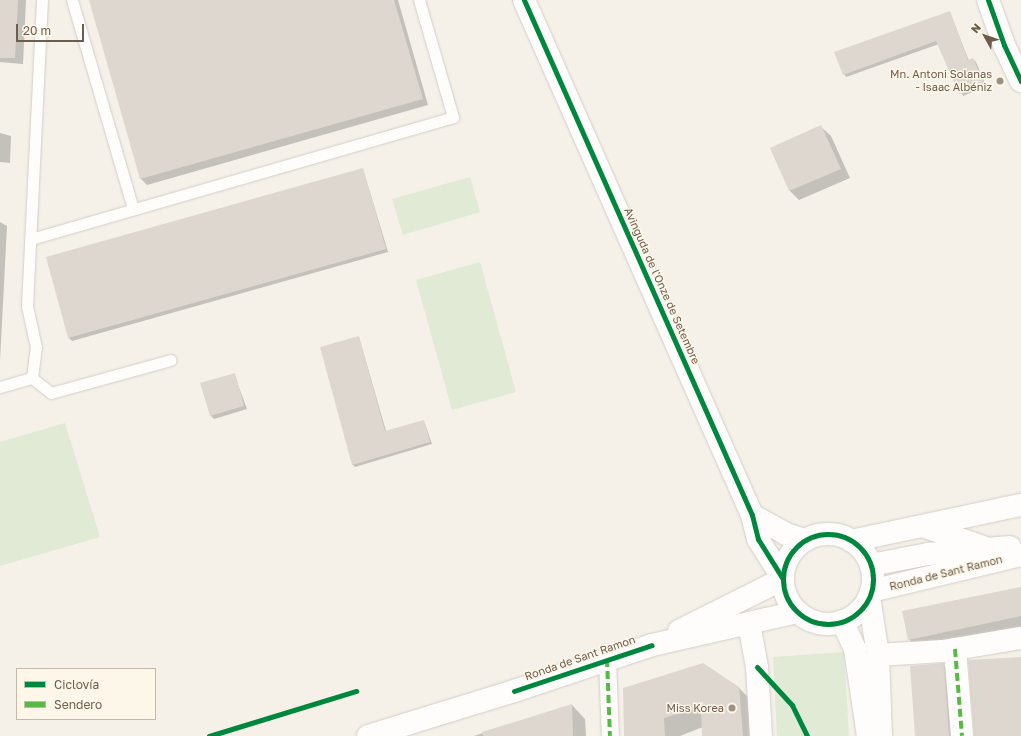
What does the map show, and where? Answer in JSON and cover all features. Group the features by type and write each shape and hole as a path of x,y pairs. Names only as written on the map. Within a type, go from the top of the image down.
{"street":[{"name":"Avinguda de l'Onze de Setembre","path":"524,0 752,515 765,552 783,579"},
{"path":"988,0 1012,44 1021,81"},
{"path":"851,541 1021,504"},
{"path":"752,515 786,534 805,540"},
{"name":"Ronda de Sant Ramon","path":"924,526 988,549"},
{"path":"870,594 857,614 842,622 819,623 797,612 787,599 783,579 787,560 794,548 805,540 818,535 831,534 851,541 865,553 871,565"},
{"name":"Ronda de Sant Ramon","path":"1021,547 928,554 871,565 873,578 870,594 1021,555"},
{"name":"Ronda de Sant Ramon","path":"652,644 783,579"},
{"path":"870,594 878,655 881,736"},
{"name":"Ronda de Sant Ramon","path":"368,736 421,728 607,659 652,644 749,624 797,612"},
{"path":"842,622 855,649 868,736"},
{"path":"749,624 757,667 761,736"},
{"path":"878,655 955,649 1021,638"},
{"path":"955,649 962,736"},
{"path":"607,659 610,736"}],"lane":[{"path":"32,378 36,346 27,306 42,0"},
{"path":"72,0 133,209"},
{"path":"31,238 453,118 419,0"},
{"path":"32,378 51,393 171,360"},
{"path":"0,387 32,378"}],"green space":[{"path":"470,177 480,212 403,235 392,199"},
{"path":"480,262 516,392 452,410 416,280"},
{"path":"65,423 100,537 0,566 0,442"},
{"path":"844,652 849,736 777,736 773,657"}],"building":[{"path":"0,0 18,0 15,58 0,58"},
{"path":"89,0 394,0 423,99 140,179"},
{"path":"950,11 968,60 973,58 984,83 959,94 936,41 843,75 834,52"},
{"path":"821,125 841,169 789,191 770,148"},
{"path":"363,168 386,249 68,338 46,257"},
{"path":"359,336 385,431 424,420 430,442 352,465 320,347"},
{"path":"235,373 244,406 210,416 200,383"},
{"path":"1021,587 1021,616 908,640 902,611"},
{"path":"1021,657 1021,736 974,736 968,660"},
{"path":"703,663 739,687 743,736 702,736 701,707 664,718 665,736 624,736 623,688"},
{"path":"944,663 949,736 915,736 910,666"},
{"path":"572,704 573,736 483,736 482,732"}],"marked path":[{"path":"955,649 962,736"},
{"path":"607,659 610,736"}],"cycle path":[{"path":"524,0 752,515 758,539 783,579"},
{"path":"988,0 1004,45 1021,81"},
{"path":"828,534 845,538 860,547 869,562 873,579 869,596 860,611 845,620 828,624 811,620 796,611 787,596 783,579 787,562 796,547 811,538 828,534"},
{"path":"514,691 652,645"},
{"path":"757,667 792,705 807,736"},
{"path":"209,736 356,691"}],"place":[{"name":"Mn. Antoni Solanas - Isaac Albéniz","path":"1000,81"},
{"name":"Miss Korea","path":"732,708"}]}
